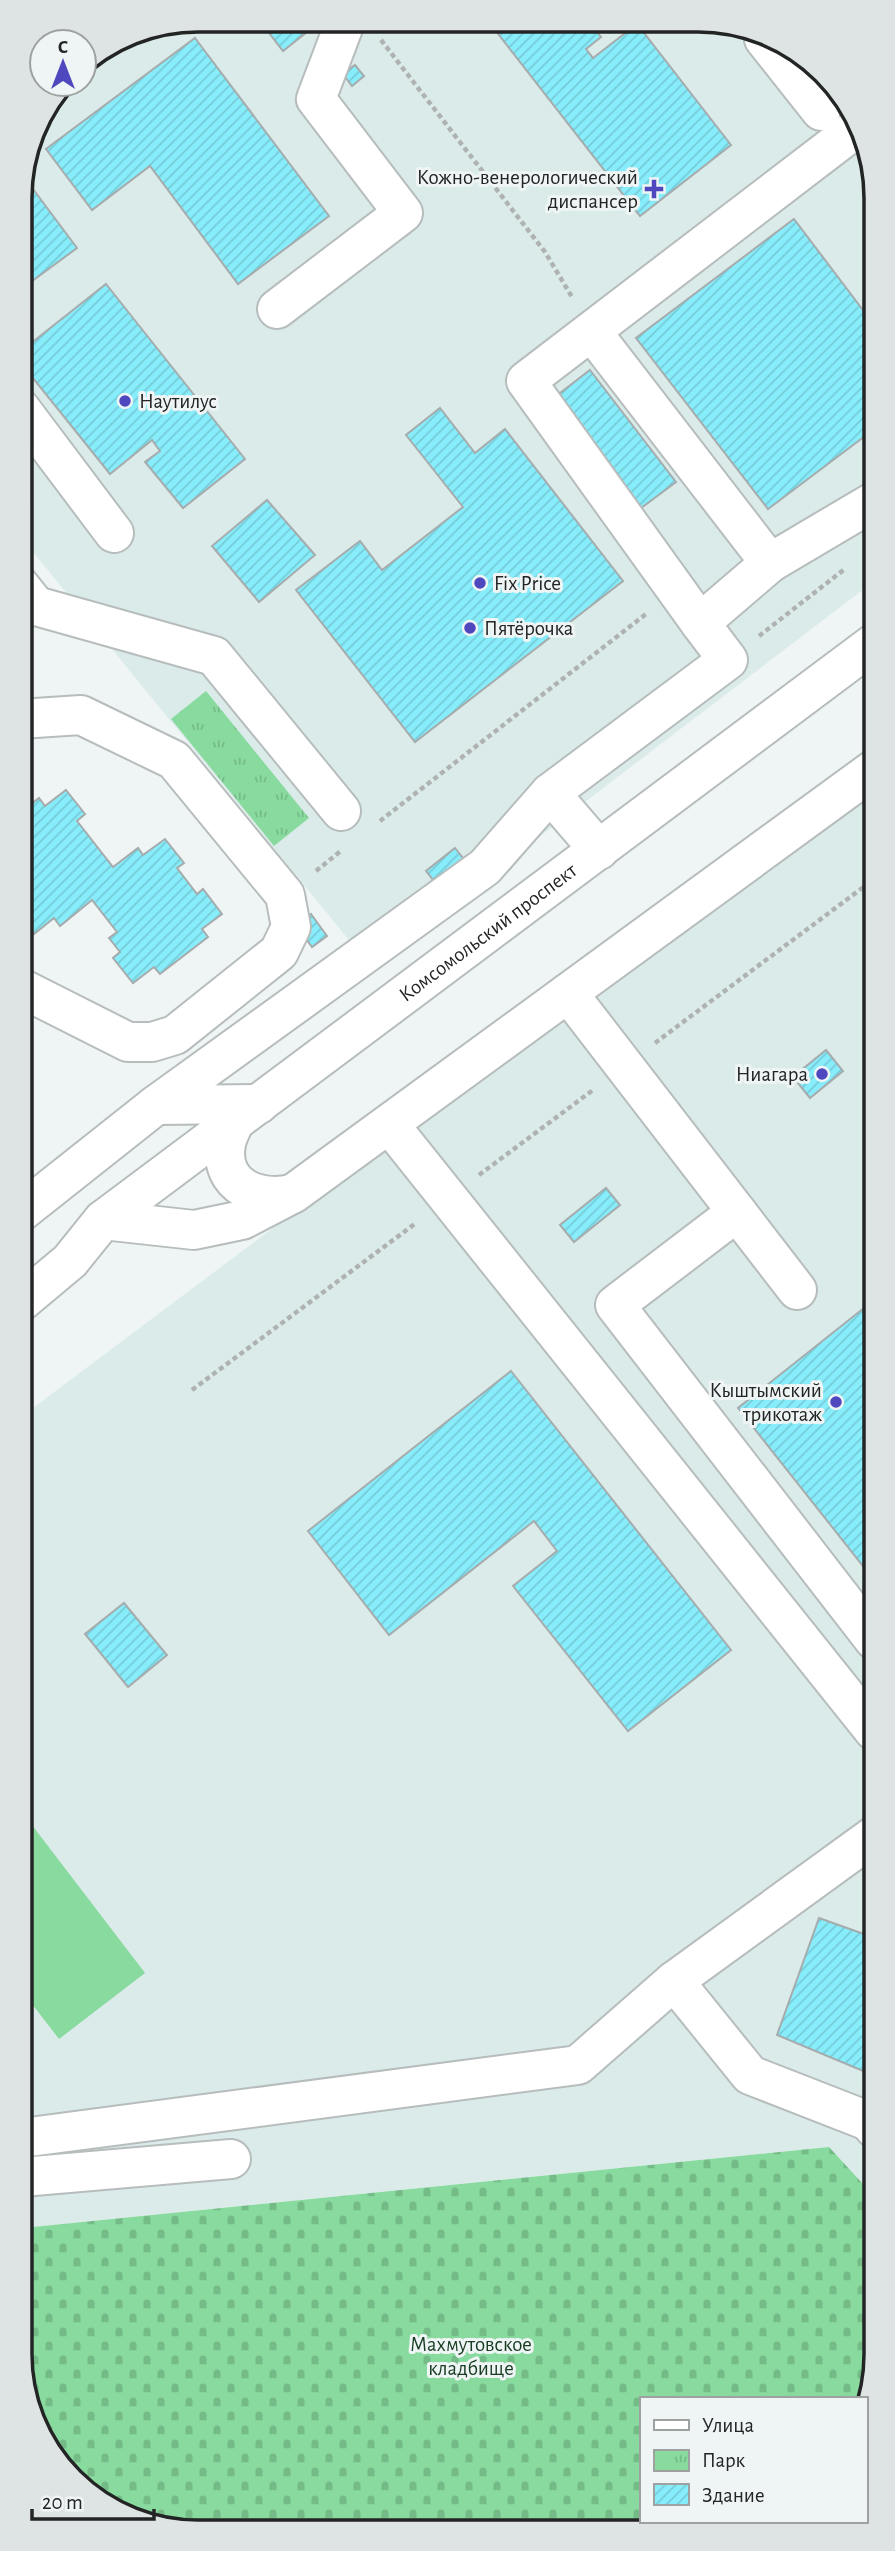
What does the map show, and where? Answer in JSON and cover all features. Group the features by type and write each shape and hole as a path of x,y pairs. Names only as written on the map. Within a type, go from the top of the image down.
{"street":[{"path":"277,309 403,213 316,99 356,32"},
{"path":"773,50 821,111"},
{"path":"32,1195 485,867 551,793 728,660 526,381 850,133"},
{"path":"592,331 770,564"},
{"path":"32,424 114,533"},
{"path":"700,623 770,564 864,508"},
{"path":"32,601 36,606 214,656 341,811"},
{"name":"Комсомольский проспект","path":"32,1293 70,1261 103,1220 864,651"},
{"path":"32,718 81,715 174,760 285,895 291,927 279,953 175,1035 152,1042 128,1042 32,994"},
{"path":"103,1220 194,1230 242,1220 294,1193 864,777"},
{"path":"551,793 599,850"},
{"path":"568,993 797,1290"},
{"path":"156,1105 246,1114 226,1144 225,1158 228,1169 248,1192 262,1197 294,1193"},
{"path":"389,1124 863,1718"},
{"path":"737,1212 615,1306 863,1626"},
{"path":"32,2137 578,2065 674,1981 863,1844"},
{"path":"674,1981 750,2075 863,2119"},
{"path":"32,2176 231,2159"}],"path":[{"path":"365,32 545,252 592,331"},
{"path":"728,660 852,564"},
{"path":"408,799 677,590"},
{"path":"192,1390 864,887"}],"shaded area":[{"path":"697,32 719,33 751,40 790,60 815,80 841,115 855,144 862,176 864,589 370,966 32,551 32,187 37,155 44,134 65,98 98,98 98,65 105,60 134,44 176,33"},
{"path":"864,796 863,2184 829,2147 32,2227 32,1409 421,1117"}],"green space":[{"path":"206,691 309,818 274,846 171,719"},
{"path":"32,1825 145,1973 59,2039 32,2004"},
{"name":"Махмутовское кладбище","path":"829,2147 863,2184 863,2364 860,2386 858,2397 640,2397 640,2520 198,2520 165,2516 124,2502 97,2485 80,2471 66,2454 44,2417 33,2375 32,2227"}],"building":[{"path":"268,32 307,32 283,51"},
{"path":"497,32 597,32 601,37 586,49 593,58 627,32 643,32 731,145 640,216"},
{"path":"195,38 329,216 238,284 150,166 92,210 46,149"},
{"path":"355,65 364,76 352,86 343,74"},
{"path":"32,188 77,248 32,281"},
{"path":"794,219 864,311 864,437 768,509 636,338"},
{"name":"Наутилус","path":"106,284 245,459 183,508 145,462 160,451 152,440 110,474 32,377 32,343"},
{"path":"590,370 676,482 641,508 555,397"},
{"path":"440,408 475,453 505,429 623,581 415,742 296,590 360,541 382,570 463,507 406,435"},
{"path":"267,500 315,555 259,602 212,546"},
{"path":"66,790 85,814 77,821 113,867 138,848 143,855 165,839 184,863 177,868 197,894 203,889 222,914 202,929 208,937 160,974 154,967 133,983 113,958 120,952 109,938 117,932 92,900 60,926 54,918 34,934 32,803 39,798 45,806"},
{"path":"455,848 467,863 438,886 426,871"},
{"path":"311,914 327,936 312,947 296,925"},
{"path":"826,1050 843,1071 810,1098 793,1077"},
{"path":"606,1188 620,1205 574,1242 560,1225"},
{"path":"863,1308 863,1567 738,1408"},
{"path":"511,1371 731,1650 628,1731 513,1586 557,1551 534,1521 389,1635 308,1531"},
{"path":"124,1603 167,1655 128,1687 85,1634"},
{"path":"819,1918 863,1934 863,2071 777,2035"}],"place":[{"name":"Кожно-венерологический диспансер","path":"654,189"},
{"name":"Наутилус","path":"125,401"},
{"name":"Fix Price","path":"480,583"},
{"name":"Пятёрочка","path":"470,628"},
{"name":"Ниагара","path":"822,1074"},
{"name":"Кыштымский трикотаж","path":"836,1402"}]}
